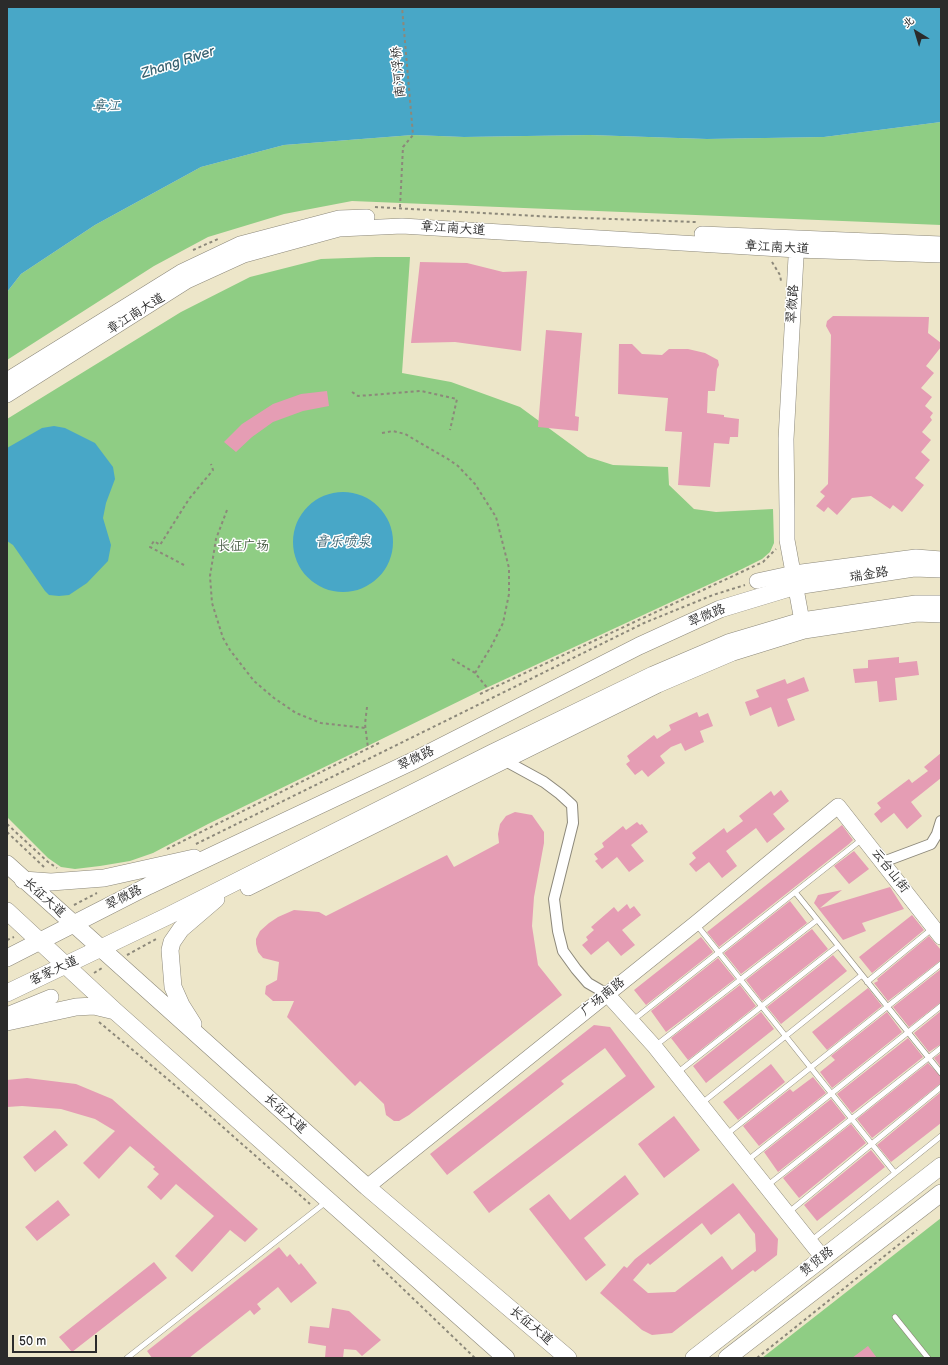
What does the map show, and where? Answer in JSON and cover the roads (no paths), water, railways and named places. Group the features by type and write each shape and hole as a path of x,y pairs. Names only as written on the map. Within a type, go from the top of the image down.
{"main road":[{"name":"瑞金路","path":"795,579 914,568 941,569"},
{"name":"翠微路","path":"40,941 221,852 415,760 639,646 720,609 795,579"},
{"path":"100,949 244,884 499,757 653,674 728,643 802,621 916,604 941,604"},
{"path":"23,880 51,882 104,878 221,852"},
{"name":"长征大道","path":"7,864 23,880 367,1187 563,1353 580,1358"},
{"path":"204,1041 180,1004 173,987 170,950 172,942 181,929 244,884"},
{"path":"7,911 322,1205 506,1358"},
{"path":"7,958 40,941"},
{"name":"客家大道","path":"7,993 100,949"},
{"path":"7,1022 76,1007 94,1006 115,1011"},
{"name":"赞贤路","path":"694,1358 941,1166"},
{"name":"赞贤路","path":"727,1358 941,1193"},
{"path":"683,1358 707,1348"}],"street":[{"name":"章江南大道","path":"7,380 181,272 240,244 339,218 401,216 533,227 941,255"},
{"name":"章江南大道","path":"7,395 187,281 244,255 339,229 402,226 797,244 941,244"},
{"name":"翠微路","path":"797,244 786,439 788,540 802,621"},
{"path":"758,581 795,579 916,557 941,558"},
{"path":"499,757 658,685 733,653 804,631 917,614 941,615"},
{"path":"499,757 544,782 572,805 573,823 554,899 558,931 563,950 588,983 607,994 655,1047 786,1214 823,1258"},
{"name":"广场南路","path":"367,1187 696,924 838,806"},
{"name":"云台山街","path":"838,806 938,933"},
{"path":"883,862 931,844 937,834 941,821"},
{"path":"7,1015 51,996"}],"lane":[{"path":"632,1021 864,838"},
{"path":"795,892 941,1073"},
{"path":"655,1047 817,920"},
{"path":"696,924 895,1173"},
{"path":"867,982 938,933"},
{"path":"676,1074 838,946"},
{"path":"724,1136 941,964"},
{"path":"700,1105 862,975"},
{"path":"746,1162 941,1006"},
{"path":"765,1187 941,1048"},
{"path":"786,1214 941,1087"},
{"path":"810,1242 941,1136"},
{"path":"127,1358 322,1205"},
{"path":"895,1317 928,1358"}],"water":[{"name":"章江","path":"7,7 941,7 941,122 824,137 707,139 590,135 464,137 413,135 284,145 201,167 95,225 21,274 7,292"},
{"path":"54,426 65,428 95,443 113,467 115,479 106,503 103,518 111,545 108,561 87,583 69,595 59,596 49,595 45,591 13,545 7,541 7,448 42,428"},
{"name":"音乐喷泉","path":"343,492 353,493 371,500 385,514 392,532 392,552 385,570 371,584 353,591 343,592 333,591 315,584 301,570 294,552 293,542 294,532 301,514 315,500 333,493"}],"water label":[{"name":"Zhang River","path":"178,63"}],"park label":[{"name":"长征广场","path":"243,547"}]}
